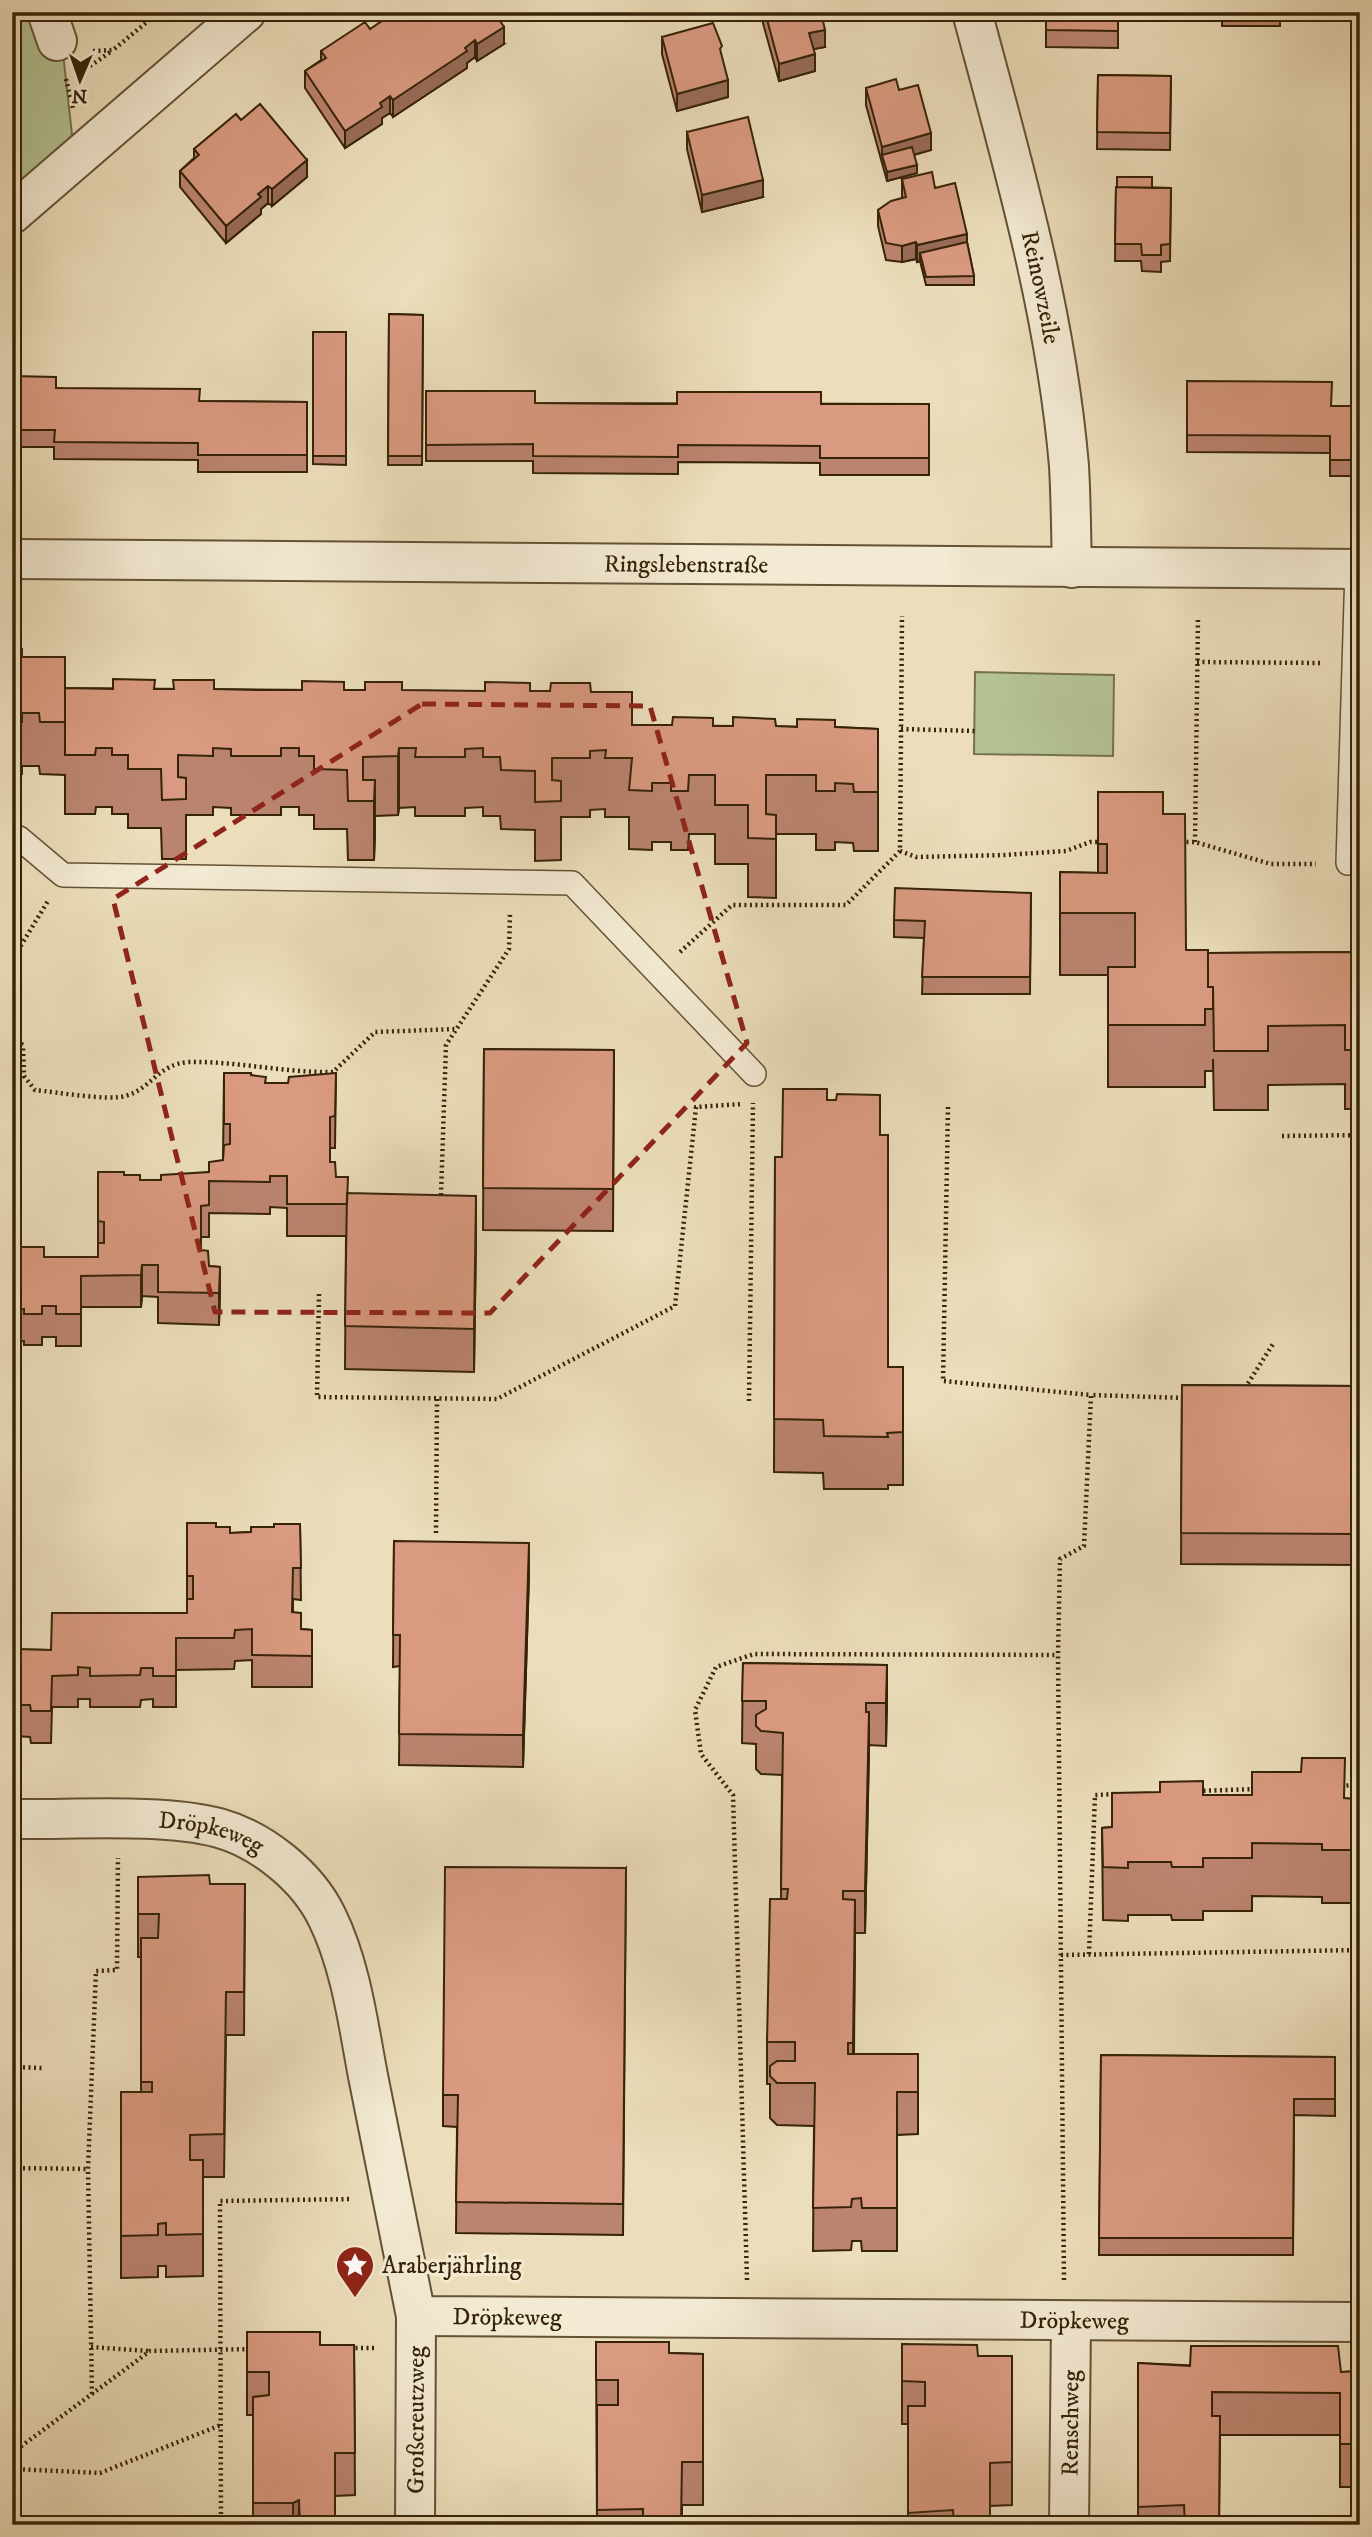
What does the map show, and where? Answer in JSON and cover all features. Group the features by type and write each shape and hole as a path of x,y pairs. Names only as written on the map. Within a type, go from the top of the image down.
{"street":[{"path":"12,214 246,12"},
{"name":"Reinowzeile","path":"972,12 1016,175 1044,300 1069,467 1072,568"},
{"name":"Ringslebenstraße","path":"12,559 1358,569"},
{"name":"Dröpkeweg","path":"12,1819 187,1821 220,1828 277,1858 309,1890 327,1916 353,1996 416,2316 1068,2306 1360,2322"},
{"name":"Renschweg","path":"1068,2306 1069,2525"},
{"name":"Großcreutzweg","path":"415,2525 416,2316"}],"lane":[{"path":"1348,863 1358,569"},
{"path":"12,836 19,838 63,875 572,883 754,1074"}],"path":[{"path":"52,26 85,48 98,52 113,50 159,12"},
{"path":"52,26 76,117 92,146"},
{"path":"659,972 732,905 846,905 900,851 902,616"},
{"path":"1195,842 1198,618"},
{"path":"1197,662 1354,664"},
{"path":"901,729 975,731"},
{"path":"900,851 916,858 1004,855 1066,851 1090,842 1116,842"},
{"path":"1168,842 1195,842 1271,864 1348,863"},
{"path":"12,960 63,875"},
{"path":"441,1195 446,1045 509,949 511,883"},
{"path":"12,1038 23,1045 24,1076 35,1090 123,1097 138,1090 166,1066 189,1062 303,1073 333,1072 375,1032 456,1029"},
{"path":"749,1401 754,1074"},
{"path":"319,1294 317,1396 497,1399 675,1306 696,1107 753,1104"},
{"path":"948,1107 943,1381 1091,1395 1197,1399"},
{"path":"1282,1136 1360,1135"},
{"path":"1244,1389 1273,1344"},
{"path":"1068,2306 1061,1955 1058,1655 1060,1559 1084,1546 1091,1395"},
{"path":"436,1533 437,1398"},
{"path":"748,2291 733,1795 701,1754 695,1710 716,1667 754,1654 1058,1655"},
{"path":"1327,1786 1355,1785 1354,1804"},
{"path":"1191,1791 1259,1789"},
{"path":"1089,1954 1095,1795 1122,1794"},
{"path":"92,2394 88,2169 96,1971 117,1970 118,1856"},
{"path":"1061,1955 1360,1950"},
{"path":"12,2067 42,2068"},
{"path":"12,2168 88,2169"},
{"path":"220,2525 220,2201 363,2198"},
{"path":"91,2347 150,2351 259,2349"},
{"path":"339,2348 379,2347"},
{"path":"12,2453 150,2351"},
{"path":"12,2469 100,2473 221,2425"}],"highlighted area":[{"path":"422,704 650,706 747,1043 490,1313 215,1312 113,899"}],"green space":[{"path":"12,12 48,12 63,53 74,153 12,204"},
{"path":"975,672 1114,675 1113,756 974,754"}],"building":[{"path":"395,12 494,12 504,27 477,44 475,40 465,48 467,51 393,100 390,96 380,103 382,107 345,131 305,71 326,58 321,51 365,22 370,29"},
{"path":"765,12 804,12 805,17 821,12 825,30 809,33 815,54 779,64"},
{"path":"1046,12 1118,12 1118,31 1046,30"},
{"path":"713,23 722,46 720,49 728,80 677,94 662,37"},
{"path":"1098,75 1171,76 1170,133 1097,132"},
{"path":"896,79 899,90 918,85 931,133 882,147 866,88"},
{"path":"260,104 307,160 272,189 268,186 258,194 261,197 226,226 180,171 199,155 194,149 236,114 241,120"},
{"path":"748,117 763,180 702,195 687,132"},
{"path":"912,147 917,165 887,172 882,155"},
{"path":"932,172 935,188 955,183 967,234 917,245 916,242 902,246 886,243 878,210 891,201 906,197 902,179"},
{"path":"1117,177 1152,177 1152,188 1117,187"},
{"path":"1116,187 1171,188 1170,244 1161,245 1161,255 1142,255 1141,244 1115,244"},
{"path":"967,242 974,276 926,277 920,253"},
{"path":"389,314 423,315 422,456 388,456"},
{"path":"313,332 346,332 346,456 313,456"},
{"path":"12,376 56,377 56,388 200,389 199,401 307,402 307,455 198,455 198,443 54,442 55,430 12,430"},
{"path":"1187,381 1332,382 1331,406 1360,406 1360,460 1330,460 1330,436 1187,435"},
{"path":"426,391 535,391 535,403 641,404 677,404 677,392 821,392 821,404 929,404 929,458 820,458 820,446 678,445 678,457 533,456 533,444 426,445"},
{"path":"12,649 22,649 22,657 65,657 65,722 40,722 39,713 22,713 22,722 12,722"},
{"path":"113,679 155,680 154,689 174,689 173,680 214,680 214,689 257,690 302,690 302,681 344,682 344,690 365,690 365,682 402,682 402,690 485,691 485,682 530,683 530,691 550,691 551,683 590,683 591,692 632,692 632,725 672,725 673,717 713,718 713,726 733,726 733,717 775,719 776,726 797,727 797,719 835,720 835,727 878,729 878,792 854,792 853,784 835,783 835,791 816,791 816,775 766,775 766,814 776,815 776,839 748,838 748,805 715,805 715,775 689,775 688,791 671,791 671,783 652,783 652,791 629,790 632,758 605,758 606,750 590,751 590,758 552,758 552,780 561,781 561,801 535,802 535,771 501,770 500,757 483,757 483,748 465,749 465,757 415,757 416,748 399,748 398,756 363,757 363,780 375,780 374,801 348,801 347,770 314,769 314,756 299,756 299,748 281,748 281,756 231,756 231,749 213,748 213,756 178,755 178,777 186,778 186,799 162,800 161,769 128,769 128,755 112,755 112,748 96,748 95,755 65,755 65,688 113,689"},
{"path":"1098,792 1163,792 1163,814 1185,814 1186,950 1208,950 1208,987 1213,987 1213,1009 1205,1009 1205,1025 1108,1025 1108,967 1135,967 1135,913 1060,913 1060,872 1107,873 1107,844 1098,844"},
{"path":"895,888 1031,893 1030,977 922,977 925,921 894,920"},
{"path":"1360,952 1360,1050 1345,1050 1345,1025 1268,1026 1268,1051 1214,1051 1213,987 1208,987 1208,953"},
{"path":"484,1049 614,1050 613,1189 483,1188"},
{"path":"224,1073 251,1073 266,1077 265,1083 288,1083 289,1077 336,1073 335,1116 330,1117 330,1162 335,1162 336,1177 348,1177 347,1204 287,1204 287,1176 270,1176 270,1182 209,1181 209,1205 201,1206 201,1250 208,1251 209,1266 220,1267 219,1293 158,1292 158,1265 142,1265 141,1275 81,1276 81,1314 56,1314 56,1306 42,1306 42,1314 24,1314 24,1309 12,1310 12,1247 44,1247 44,1257 98,1257 98,1243 104,1243 104,1222 98,1221 98,1172 124,1172 124,1175 140,1175 140,1180 161,1180 161,1175 209,1172 209,1162 223,1160 224,1145 230,1144 230,1124 224,1124"},
{"path":"783,1089 827,1089 827,1100 836,1100 837,1094 880,1095 880,1135 888,1135 888,1367 903,1367 903,1432 887,1433 888,1437 824,1436 823,1420 774,1419 775,1157 782,1157"},
{"path":"347,1193 476,1196 474,1329 345,1326"},
{"path":"1182,1385 1360,1386 1360,1534 1181,1533"},
{"path":"187,1523 216,1523 216,1527 230,1527 230,1533 251,1532 251,1527 274,1527 274,1524 300,1524 301,1568 293,1568 292,1612 301,1613 301,1629 312,1630 312,1656 252,1655 252,1629 235,1630 234,1638 176,1638 176,1676 153,1676 153,1668 141,1668 140,1675 90,1676 90,1668 78,1667 78,1675 52,1676 51,1711 31,1711 30,1705 16,1705 16,1712 12,1712 12,1649 51,1650 52,1613 187,1613 187,1599 193,1599 193,1576 187,1576"},
{"path":"394,1541 529,1543 523,1735 399,1734 400,1635 393,1635"},
{"path":"743,1663 887,1665 886,1703 866,1703 866,1712 869,1712 865,1891 843,1891 843,1899 855,1900 853,2043 848,2043 848,2054 918,2054 918,2092 897,2092 897,2208 862,2208 861,2198 852,2199 851,2207 813,2208 815,2083 777,2083 770,2076 770,2066 777,2061 795,2061 795,2042 767,2042 770,1899 787,1899 788,1889 781,1889 783,1733 761,1731 756,1726 756,1715 766,1709 766,1701 742,1701"},
{"path":"1302,1758 1345,1758 1344,1798 1355,1799 1354,1791 1360,1791 1360,1850 1322,1850 1322,1844 1252,1843 1252,1858 1203,1858 1203,1867 1172,1867 1171,1862 1128,1862 1128,1868 1103,1867 1102,1828 1112,1827 1112,1793 1160,1792 1160,1782 1203,1781 1203,1795 1252,1795 1252,1772 1301,1772"},
{"path":"445,1867 626,1868 623,2204 456,2202 458,2095 443,2095"},
{"path":"209,1875 210,1884 245,1884 244,1992 226,1992 224,2134 190,2135 190,2160 203,2160 203,2234 166,2235 166,2223 158,2224 158,2235 121,2236 121,2092 152,2092 152,2082 141,2082 141,1938 158,1938 159,1914 138,1914 138,1877"},
{"path":"12,1896 20,1896 19,1995 12,1995"},
{"path":"1101,2055 1335,2057 1335,2099 1294,2099 1293,2238 1099,2238"},
{"path":"247,2332 320,2332 320,2345 354,2345 355,2453 335,2453 335,2524 300,2524 299,2500 293,2503 253,2503 253,2397 269,2395 269,2372 247,2372"},
{"path":"596,2342 669,2342 669,2353 703,2354 703,2462 682,2462 681,2525 643,2525 643,2509 597,2510 597,2405 618,2405 618,2380 596,2380"},
{"path":"902,2344 977,2345 978,2356 1012,2356 1012,2462 990,2463 990,2525 954,2525 953,2510 908,2513 908,2406 925,2406 925,2382 902,2381"},
{"path":"1191,2346 1338,2346 1341,2372 1360,2371 1360,2444 1340,2444 1340,2393 1212,2392 1212,2416 1220,2416 1219,2525 1185,2525 1184,2505 1138,2507 1138,2363 1190,2366"}],"place":[{"name":"Araberjährling","path":"355,2299"}]}
